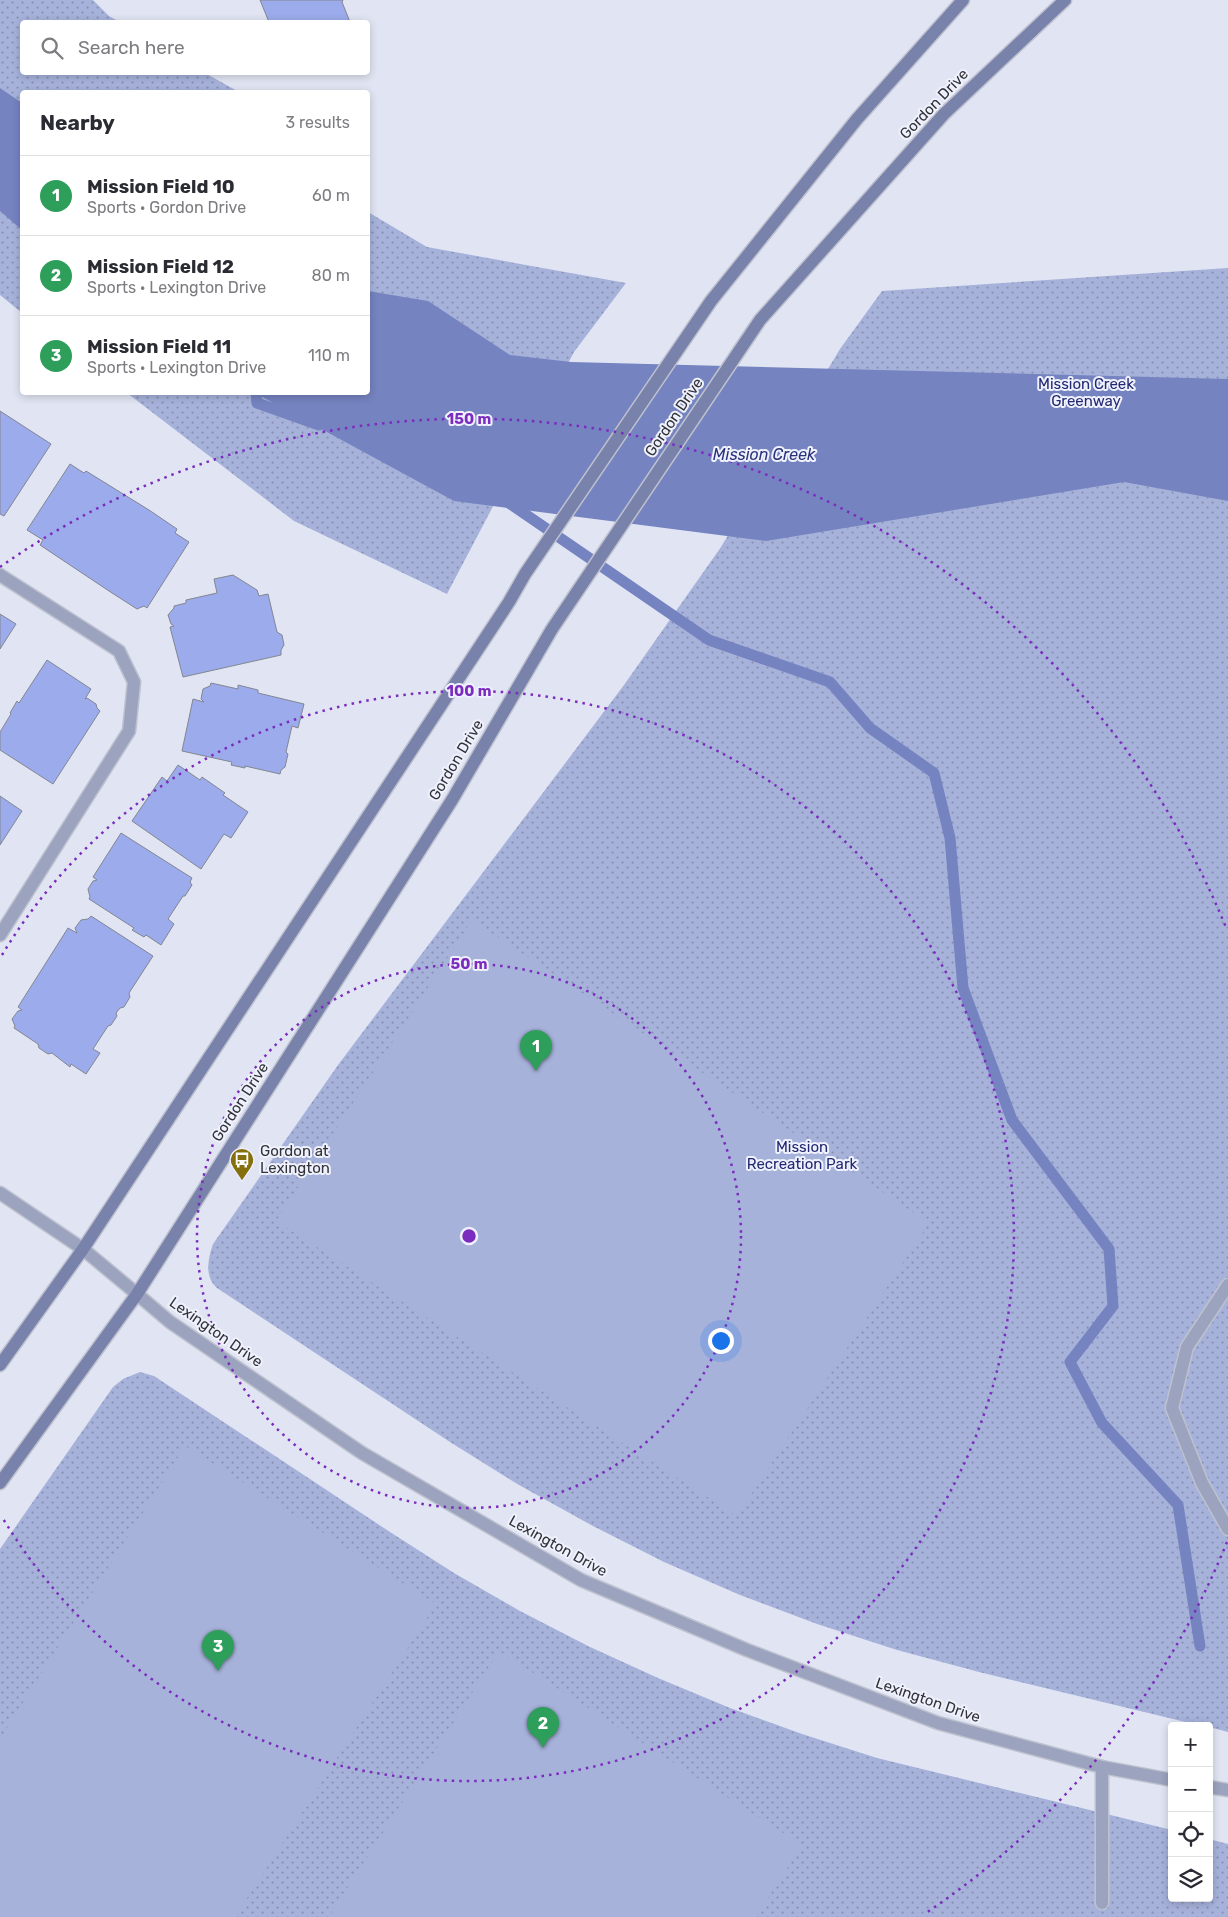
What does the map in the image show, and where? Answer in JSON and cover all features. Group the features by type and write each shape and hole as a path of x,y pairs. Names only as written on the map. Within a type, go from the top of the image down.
{"main road":[{"path":"0,1365 83,1249 504,610 525,574 711,300 857,119 963,0"},
{"name":"Gordon Drive","path":"0,1483 137,1294 452,800 552,629 760,320 944,114 1065,0"}],"street":[{"path":"0,575 119,651 134,682 129,731 1,928"},
{"name":"Lexington Drive","path":"0,1194 83,1249 170,1322 362,1453 581,1580 747,1650 938,1723 1102,1767 1168,1779"},
{"path":"1228,1285 1187,1347 1172,1408 1202,1482 1228,1529"},
{"path":"1102,1767 1102,1903"},
{"path":"1213,1788 1228,1790"}],"green space":[{"path":"0,0 93,0 109,16 116,20 20,20 20,75 209,75 235,90 20,90 20,311 0,295"},
{"path":"370,213 427,247 626,283 574,352 447,594 294,521 130,395 370,395"},
{"name":"Mission Recreation Park","path":"1228,268 1228,1732 1213,1728 1213,1722 1185,1722 897,1650 817,1624 740,1595 664,1562 591,1525 519,1485 450,1442 217,1288 210,1278 208,1267 213,1244 338,1065 624,685 721,547 840,349 882,291"},
{"path":"472,920 929,1223 737,1516 276,1221"},
{"path":"140,1372 154,1376 454,1573 520,1611 588,1646 658,1678 730,1708 877,1758 1168,1829 1168,1902 1213,1902 1213,1840 1228,1844 1228,1917 0,1917 0,1549 113,1387 123,1379"},
{"path":"185,1446 436,1604 235,1917 0,1917 0,1739"},
{"path":"499,1651 802,1845 756,1917 329,1917"}],"water":[{"path":"0,88 20,102 20,228 0,211"},
{"name":"Mission Creek","path":"370,291 428,301 510,355 571,362 1228,379 1228,501 1124,482 766,541 454,501 259,395 370,395"}],"building":[{"path":"260,0 343,0 342,2 349,20 268,20"},
{"path":"0,411 51,444 4,516 0,514"},
{"path":"70,464 84,473 86,471 149,510 177,529 175,533 189,542 147,608 144,606 137,609 109,591 40,545 43,540 27,530"},
{"path":"233,575 257,590 259,596 268,594 277,632 282,635 284,645 281,655 183,677 170,627 174,626 171,624 168,615 174,606 186,603 186,600 217,593 214,579"},
{"path":"0,614 16,624 0,649"},
{"path":"47,660 91,689 85,699 87,698 96,704 100,711 53,784 0,750 0,732 17,701 19,703"},
{"path":"211,683 238,689 238,685 258,690 258,693 304,704 298,728 292,726 286,752 288,754 285,767 281,770 280,774 245,766 245,768 231,765 232,762 182,751 193,699 204,702 201,699 203,689 210,686"},
{"path":"178,765 200,780 202,777 225,793 223,795 248,812 231,838 224,834 201,869 132,821 162,777 167,781"},
{"path":"0,796 22,811 0,845"},
{"path":"121,833 192,878 190,882 192,885 168,919 174,924 161,945 146,935 144,937 132,930 134,928 89,899 88,889 93,881 97,880 93,877"},
{"path":"91,916 153,956 129,993 130,997 124,1007 120,1008 116,1013 117,1016 93,1049 100,1053 86,1074 71,1064 70,1067 52,1053 48,1054 39,1048 38,1044 14,1028 12,1019 18,1011 22,1010 18,1007 68,928 77,933 75,928 81,920 88,919"}],"waterway":[{"path":"256,395 257,403 319,425"},
{"path":"506,501 709,640 830,682 870,728 934,773 950,838 963,988 1012,1120 1109,1249 1113,1306 1070,1362 1102,1423 1178,1505 1200,1646"}],"place":[{"name":"Mission Field 10","path":"536,1071"},
{"name":"Gordon at Lexington","path":"242,1181"},
{"name":"Mission Field 11","path":"218,1671"},
{"name":"Mission Field 12","path":"543,1748"}],"park label":[{"name":"Mission Creek Greenway","path":"1086,392"}]}
